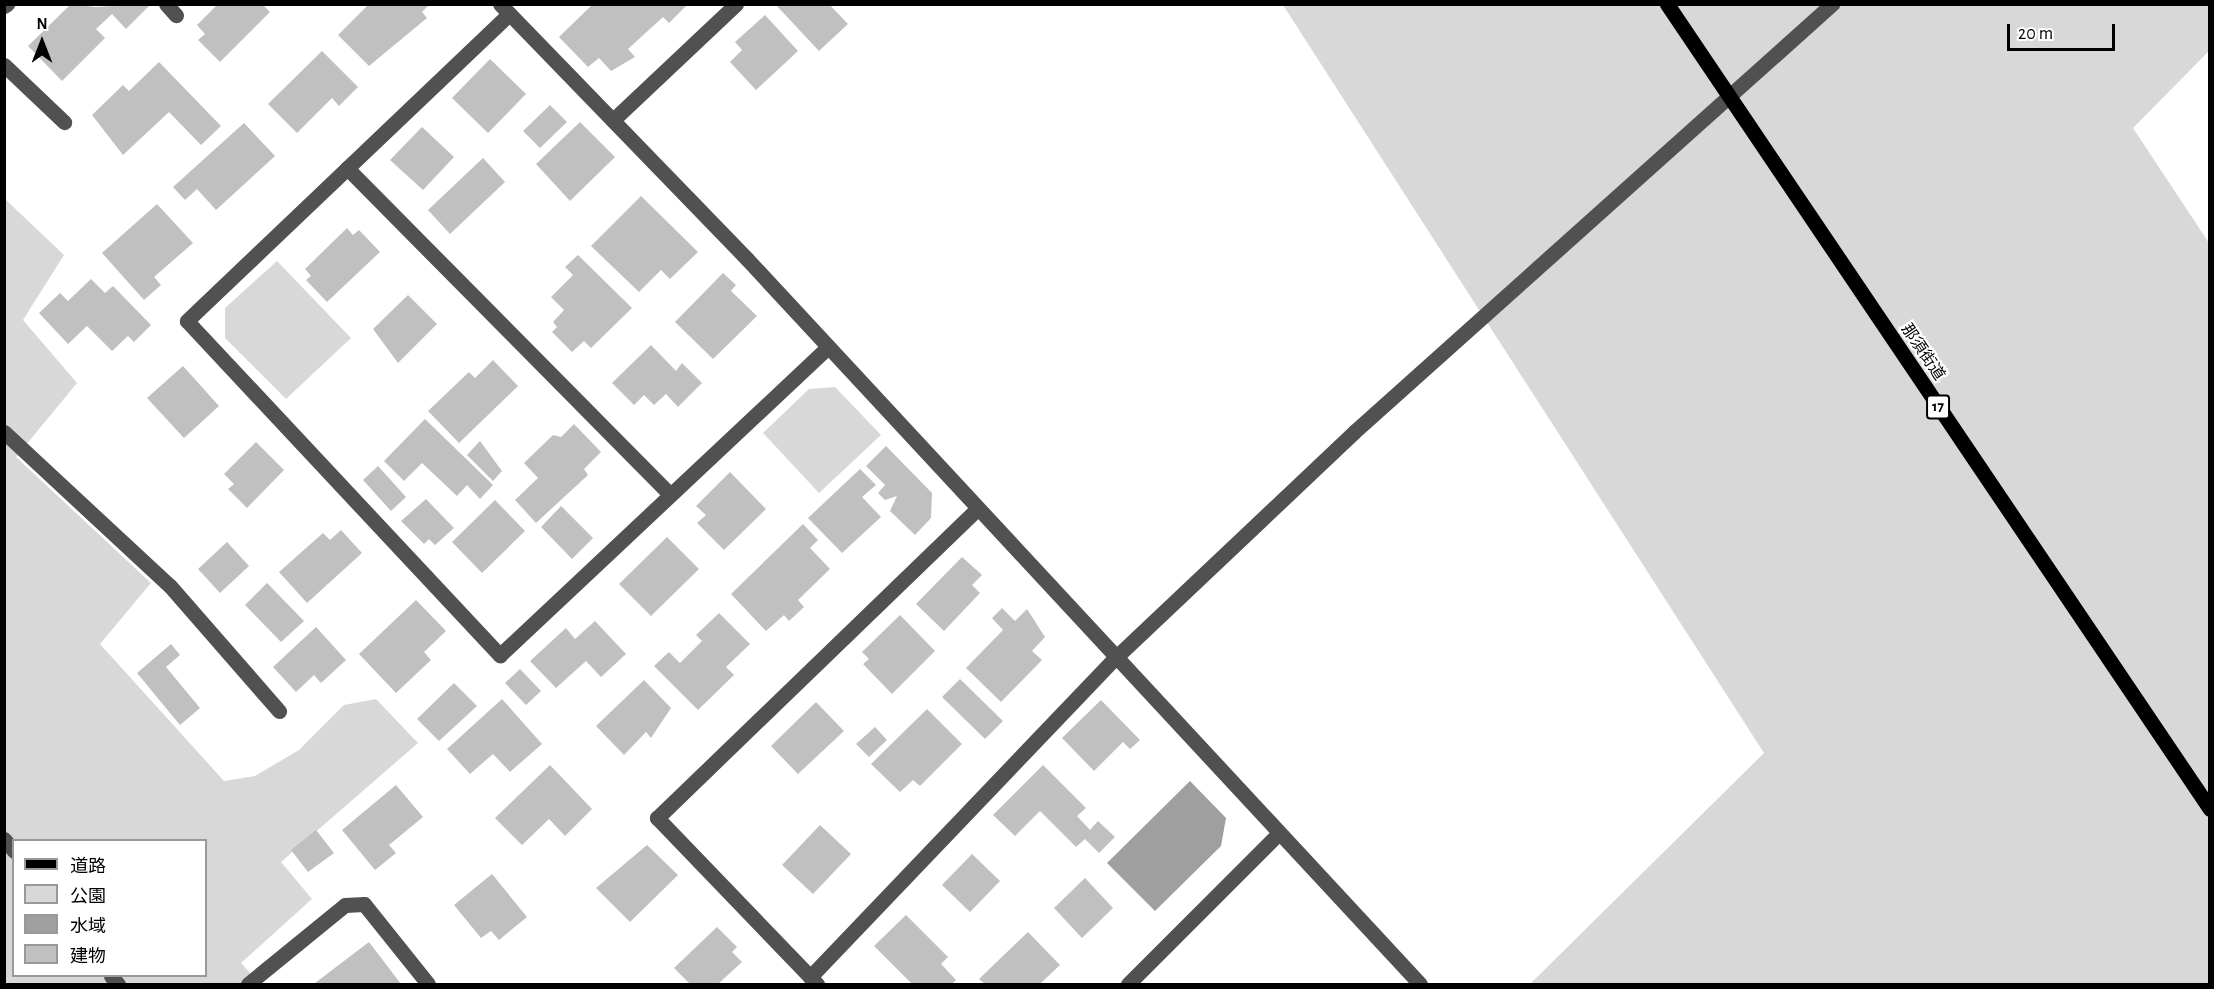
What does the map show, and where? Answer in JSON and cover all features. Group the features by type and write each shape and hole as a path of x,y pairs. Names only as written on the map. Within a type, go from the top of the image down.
{"main road":[{"name":"那須街道","path":"1667,4 2210,809"}],"street":[{"path":"613,120 736,4"},
{"path":"975,510 657,818 813,981 1113,660 1727,94 1832,4"},
{"path":"826,349 500,655 187,321 347,168 505,9 613,120 826,349 1113,660 1420,984"},
{"path":"4,65 64,122"},
{"path":"347,168 670,494"},
{"path":"4,432 170,586 279,711"},
{"path":"1128,984 1277,835"},
{"path":"248,984 345,905 364,904 428,984"}],"green space":[{"path":"1283,5 2209,5 2209,51 2133,128 2209,243 2209,984 1530,984 1764,753"},
{"path":"4,198 64,255 23,320 77,383 16,457 151,583 100,644 224,781 255,776 299,750 344,705 376,699 418,743 281,862 312,899 241,963 260,984 5,984"},
{"path":"277,261 351,338 286,399 225,338 225,308"},
{"path":"835,387 881,435 819,493 763,433 809,389"}],"water":[{"path":"1190,781 1226,818 1221,846 1155,911 1107,863"}],"building":[{"path":"71,4 95,7 151,4 126,29 112,14 96,29 105,38 62,81 28,46"},
{"path":"218,4 262,4 270,12 220,62 198,40 205,34 197,25"},
{"path":"369,4 430,4 422,12 427,18 369,66 338,35"},
{"path":"593,4 688,4 669,23 663,17 628,49 635,57 611,71 599,58 588,67 559,37"},
{"path":"775,4 829,4 848,24 819,51"},
{"path":"765,15 798,51 756,90 730,62 742,50 735,42"},
{"path":"322,51 358,87 339,106 332,98 297,133 268,104"},
{"path":"490,59 526,94 488,133 452,98"},
{"path":"159,62 221,126 201,145 169,112 123,155 92,115 123,85 129,91"},
{"path":"550,105 567,122 540,148 523,131"},
{"path":"580,122 615,157 570,201 536,164"},
{"path":"244,123 275,156 216,210 197,189 185,200 173,187"},
{"path":"422,127 454,157 423,190 390,160"},
{"path":"483,158 505,182 450,234 428,210"},
{"path":"641,196 698,252 670,279 661,270 639,292 591,246"},
{"path":"157,204 193,243 154,277 161,285 144,300 102,253"},
{"path":"347,228 353,235 359,230 380,252 327,302 306,280 311,276 305,269"},
{"path":"578,255 632,308 591,348 584,341 572,352 552,332 557,327 553,322 564,310 551,297 573,275 565,267"},
{"path":"723,273 736,285 731,291 757,316 713,359 675,322"},
{"path":"91,279 105,293 113,286 151,325 134,342 128,336 112,351 87,326 68,344 39,313 60,293 68,301"},
{"path":"408,295 437,324 398,363 373,329"},
{"path":"651,345 676,371 682,363 702,383 678,407 666,394 654,405 644,395 634,405 612,383"},
{"path":"493,360 518,386 459,443 428,411 469,372 475,378"},
{"path":"183,366 219,406 184,438 147,398"},
{"path":"425,419 493,485 480,499 467,485 457,496 422,463 404,481 384,461"},
{"path":"574,424 601,452 584,469 588,475 536,523 515,500 538,478 524,463 553,435 561,437"},
{"path":"480,441 502,471 493,481 467,455"},
{"path":"256,442 284,470 247,508 228,489 234,484 224,474"},
{"path":"886,446 932,493 931,518 915,535 890,511 897,496 885,500 878,493 885,485 866,466"},
{"path":"378,466 406,497 391,511 363,480"},
{"path":"860,469 876,485 862,497 881,517 842,553 808,518"},
{"path":"730,472 766,509 724,550 697,523 706,515 696,506"},
{"path":"426,499 454,528 435,545 429,539 424,544 401,521"},
{"path":"495,500 525,531 482,573 452,542"},
{"path":"561,506 593,538 572,559 541,527"},
{"path":"803,524 818,540 810,548 830,569 798,600 804,607 789,621 784,615 766,631 731,594"},
{"path":"341,530 362,553 307,603 279,572 323,533 330,540"},
{"path":"667,537 699,569 651,616 619,584"},
{"path":"227,542 249,566 220,593 198,569"},
{"path":"962,557 982,575 972,585 980,593 944,631 916,604"},
{"path":"267,583 304,621 281,642 245,605"},
{"path":"416,600 446,631 424,652 431,660 396,693 359,654"},
{"path":"1002,608 1015,621 1027,609 1045,637 1032,651 1042,660 1001,702 966,668 1003,630 992,618"},
{"path":"719,613 750,644 726,667 734,675 698,710 654,666 669,652 680,663 702,641 696,635"},
{"path":"900,615 935,651 892,694 863,664 869,659 862,652"},
{"path":"595,621 626,654 601,677 586,661 556,688 530,661 566,628 575,639"},
{"path":"316,627 346,660 321,683 314,675 296,692 273,667"},
{"path":"171,644 180,655 166,667 200,708 180,725 137,673"},
{"path":"520,669 541,691 526,705 505,683"},
{"path":"960,679 1003,721 985,739 942,697"},
{"path":"644,680 671,708 651,738 646,732 624,755 596,726"},
{"path":"454,683 477,706 439,741 417,719"},
{"path":"502,699 542,744 510,772 493,754 470,774 447,749"},
{"path":"1101,700 1140,740 1130,749 1123,742 1094,771 1062,738"},
{"path":"816,702 844,731 798,774 771,746"},
{"path":"927,709 962,744 920,786 913,780 900,792 871,764"},
{"path":"875,727 887,740 869,757 856,744"},
{"path":"550,765 592,809 565,836 549,819 522,845 495,818"},
{"path":"1043,765 1086,808 1077,816 1090,830 1098,821 1115,837 1099,853 1085,839 1076,847 1040,811 1015,836 993,815"},
{"path":"396,785 423,817 389,845 396,853 375,870 342,830"},
{"path":"820,825 851,854 813,894 782,865"},
{"path":"316,830 334,853 308,872 291,850"},
{"path":"647,845 678,875 630,922 596,888"},
{"path":"972,854 1000,881 970,912 942,885"},
{"path":"492,874 527,917 499,940 491,931 481,938 454,905"},
{"path":"1085,878 1113,908 1082,938 1054,908"},
{"path":"906,915 948,957 941,964 956,980 952,984 912,984 874,946"},
{"path":"717,927 737,947 732,952 742,962 718,984 690,984 674,968"},
{"path":"1028,932 1060,965 1040,984 985,984 979,979"},
{"path":"369,942 401,984 315,983"}]}
